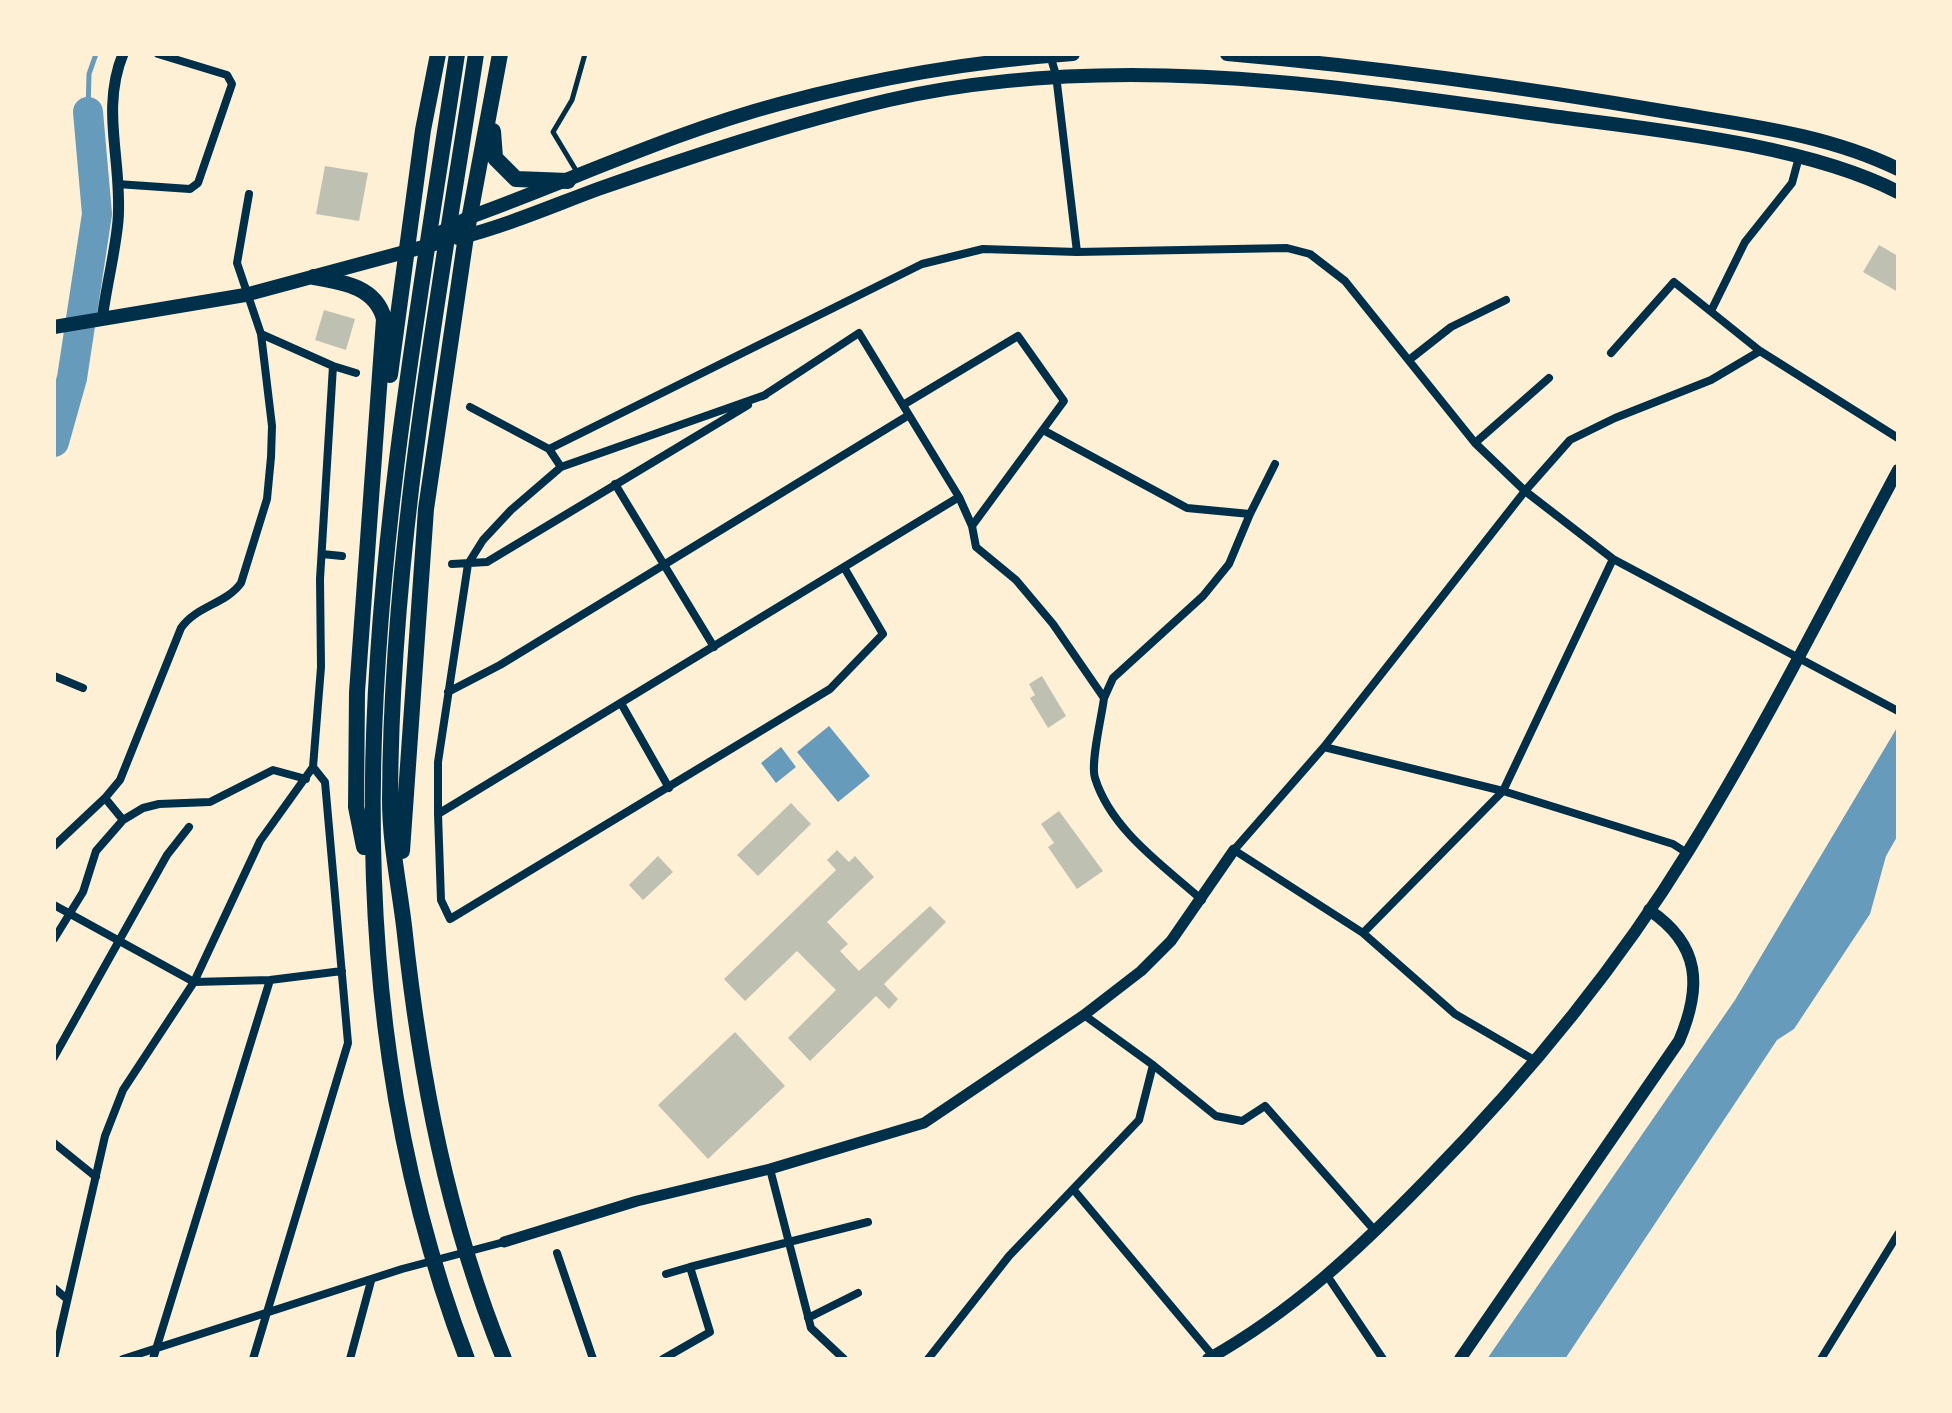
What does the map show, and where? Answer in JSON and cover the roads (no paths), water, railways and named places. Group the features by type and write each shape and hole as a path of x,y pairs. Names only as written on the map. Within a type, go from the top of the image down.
{"highway":[{"path":"367,531 409,250 423,130 438,54"},
{"path":"371,884 374,692 381,582 405,378 457,54"},
{"path":"476,54 424,382 399,585 390,804 419,1058 442,1174 482,1306 504,1359"},
{"path":"399,884 426,509 466,236 501,54"},
{"path":"501,54 492,145 495,158 516,179 574,179"},
{"path":"314,277 359,288 381,306 384,319 357,692 356,807 371,884 390,1062 412,1180 449,1312 467,1359"}],"main road":[{"path":"409,250 470,217 778,104 884,79 1073,54"},
{"path":"1227,54 1397,72 1687,115 1808,137 1898,169"},
{"path":"58,330 98,320 245,295 466,236 778,130 890,100 1056,75 1200,74 1322,84 1603,123 1799,157 1898,192"},
{"path":"1210,1358 1298,1301 1328,1277 1456,1150 1534,1060 1649,910 1687,853 1898,470"},
{"path":"1460,1359 1679,1041 1688,1020 1694,970 1686,947 1663,919 1649,910"}],"street":[{"path":"98,320 118,220 110,110 115,73 123,54"},
{"path":"117,184 190,189 198,183 232,84 227,75 158,54"},
{"path":"1050,55 1056,75 1077,252"},
{"path":"1712,309 1745,242 1792,183 1799,157"},
{"path":"54,846 120,780 181,628 196,612 236,590 241,583 267,499 272,426 261,334 245,295 237,263 249,194"},
{"path":"549,449 922,264 983,249 1077,252 1274,247 1310,254 1345,281 1475,443 1525,491 1613,559 1898,711"},
{"path":"1611,353 1674,282 1712,309 1760,351 1898,438"},
{"path":"1409,360 1451,327 1506,300"},
{"path":"452,564 487,562 765,395 859,333 959,497 972,526 976,547 1016,580 1053,624 1104,698"},
{"path":"261,334 356,373"},
{"path":"903,405 1018,336 1064,401 972,526"},
{"path":"123,1359 402,1269 504,1242 637,1201 770,1169 924,1123 1084,1015 1141,971 1171,941 1234,850 1324,747 1525,491 1570,440 1615,418 1711,380 1760,351"},
{"path":"54,1358 105,1136 123,1090 194,982 260,841 313,767 321,667 322,554 333,366"},
{"path":"1475,443 1549,378"},
{"path":"765,395 561,467 511,510 483,540 468,564 438,762 441,900 450,919 830,689 883,634 845,569"},
{"path":"470,407 549,449 561,467"},
{"path":"448,692 909,415"},
{"path":"1043,430 1187,508 1250,514"},
{"path":"1202,900 1135,841 1115,815 1094,776 1104,698 1113,678 1203,596 1229,564 1275,464"},
{"path":"615,484 714,647"},
{"path":"438,814 622,705 959,497"},
{"path":"322,554 342,556"},
{"path":"1363,933 1503,791 1613,559"},
{"path":"54,676 83,688"},
{"path":"622,705 669,788"},
{"path":"1324,747 1503,791 1673,844 1687,853"},
{"path":"253,1359 348,1043 325,782 313,767"},
{"path":"54,939 83,892 96,851 123,820 143,808 159,804 210,802 273,770 306,779"},
{"path":"105,798 123,820"},
{"path":"54,1057 167,855 189,827"},
{"path":"1234,850 1363,933 1455,1014 1534,1060"},
{"path":"54,905 194,982 270,980 342,971"},
{"path":"153,1359 270,980"},
{"path":"1084,1015 1216,1116 1242,1121 1265,1106 1376,1232"},
{"path":"928,1359 1009,1256 1139,1120 1153,1065"},
{"path":"54,1143 96,1177"},
{"path":"770,1169 811,1328 844,1359"},
{"path":"1073,1189 1210,1358"},
{"path":"666,1274 868,1222"},
{"path":"1821,1359 1898,1234"},
{"path":"557,1253 593,1359"},
{"path":"663,1359 710,1332 690,1267"},
{"path":"1328,1277 1383,1359"},
{"path":"350,1359 371,1281"},
{"path":"54,1288 67,1299"},
{"path":"808,1318 858,1293"}],"lane":[{"path":"574,179 553,132 572,100 585,54"}],"water":[{"path":"829,726 870,776 838,802 797,752"},
{"path":"1898,726 1898,835 1886,856 1870,914 1794,1029 1777,1040 1565,1359 1487,1359 1735,1000"},
{"path":"781,747 796,767 776,783 761,763"}],"waterway":[{"path":"88,112 89,74 96,54"},
{"path":"54,442 72,378 97,214 88,112"}]}
